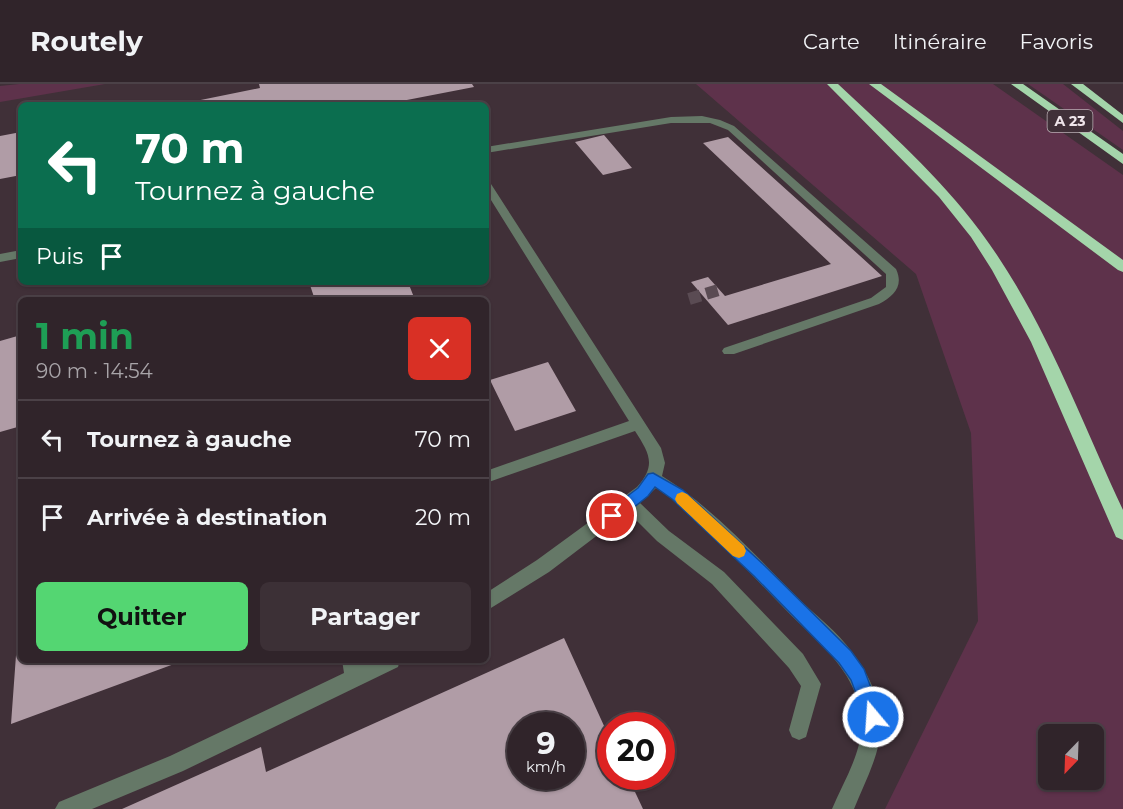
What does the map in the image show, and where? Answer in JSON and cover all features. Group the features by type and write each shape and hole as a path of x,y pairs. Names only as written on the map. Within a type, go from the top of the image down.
{"highway":[{"path":"832,84 939,189 976,235 999,270 1042,348 1123,531"},
{"path":"874,84 1123,267"},
{"name":"A 23","path":"1017,84 1123,160"},
{"name":"A 23","path":"1076,84 1123,120"}],"street":[{"path":"489,150 671,120 702,119 718,122 731,128 892,272 894,284 892,290 875,301 729,351"},
{"path":"489,189 658,458 653,478 643,492 543,566 489,601"},
{"path":"0,258 18,255"},
{"path":"489,476 638,424"},
{"path":"653,478 678,494 743,555 845,657 858,675 873,717 872,736 843,809"},
{"path":"629,503 663,536 718,578 796,661 812,684 799,730"},
{"path":"66,809 176,765 353,669 378,663"}],"shaded area":[{"path":"105,84 0,102 0,86"},
{"path":"696,84 993,84 1123,175 1123,809 885,809 978,621 971,433 916,274"},
{"path":"1028,84 1063,84 1123,131 1123,150"}],"building":[{"path":"259,84 472,84 474,87 396,102 191,102 260,88"},
{"path":"18,133 18,176 0,179 0,136"},
{"path":"604,135 632,168 603,175 575,142"},
{"path":"728,137 882,276 728,325 691,282 708,277 725,296 831,264 703,143"},
{"path":"310,285 409,285 414,297 314,297"},
{"path":"18,336 18,427 0,432 0,341"},
{"path":"548,362 576,411 515,431 490,380"},
{"path":"18,628 18,663 177,663 11,724"},
{"path":"564,638 598,712 597,790 634,790 643,809 122,809 261,747 266,772"}],"tunnel":[{"path":"689,299 722,289"}],"slow traffic":[{"path":"682,499 739,551"}],"route":[{"path":"612,516 643,492 653,478 678,494 809,619 845,657 858,675 873,717"}]}
